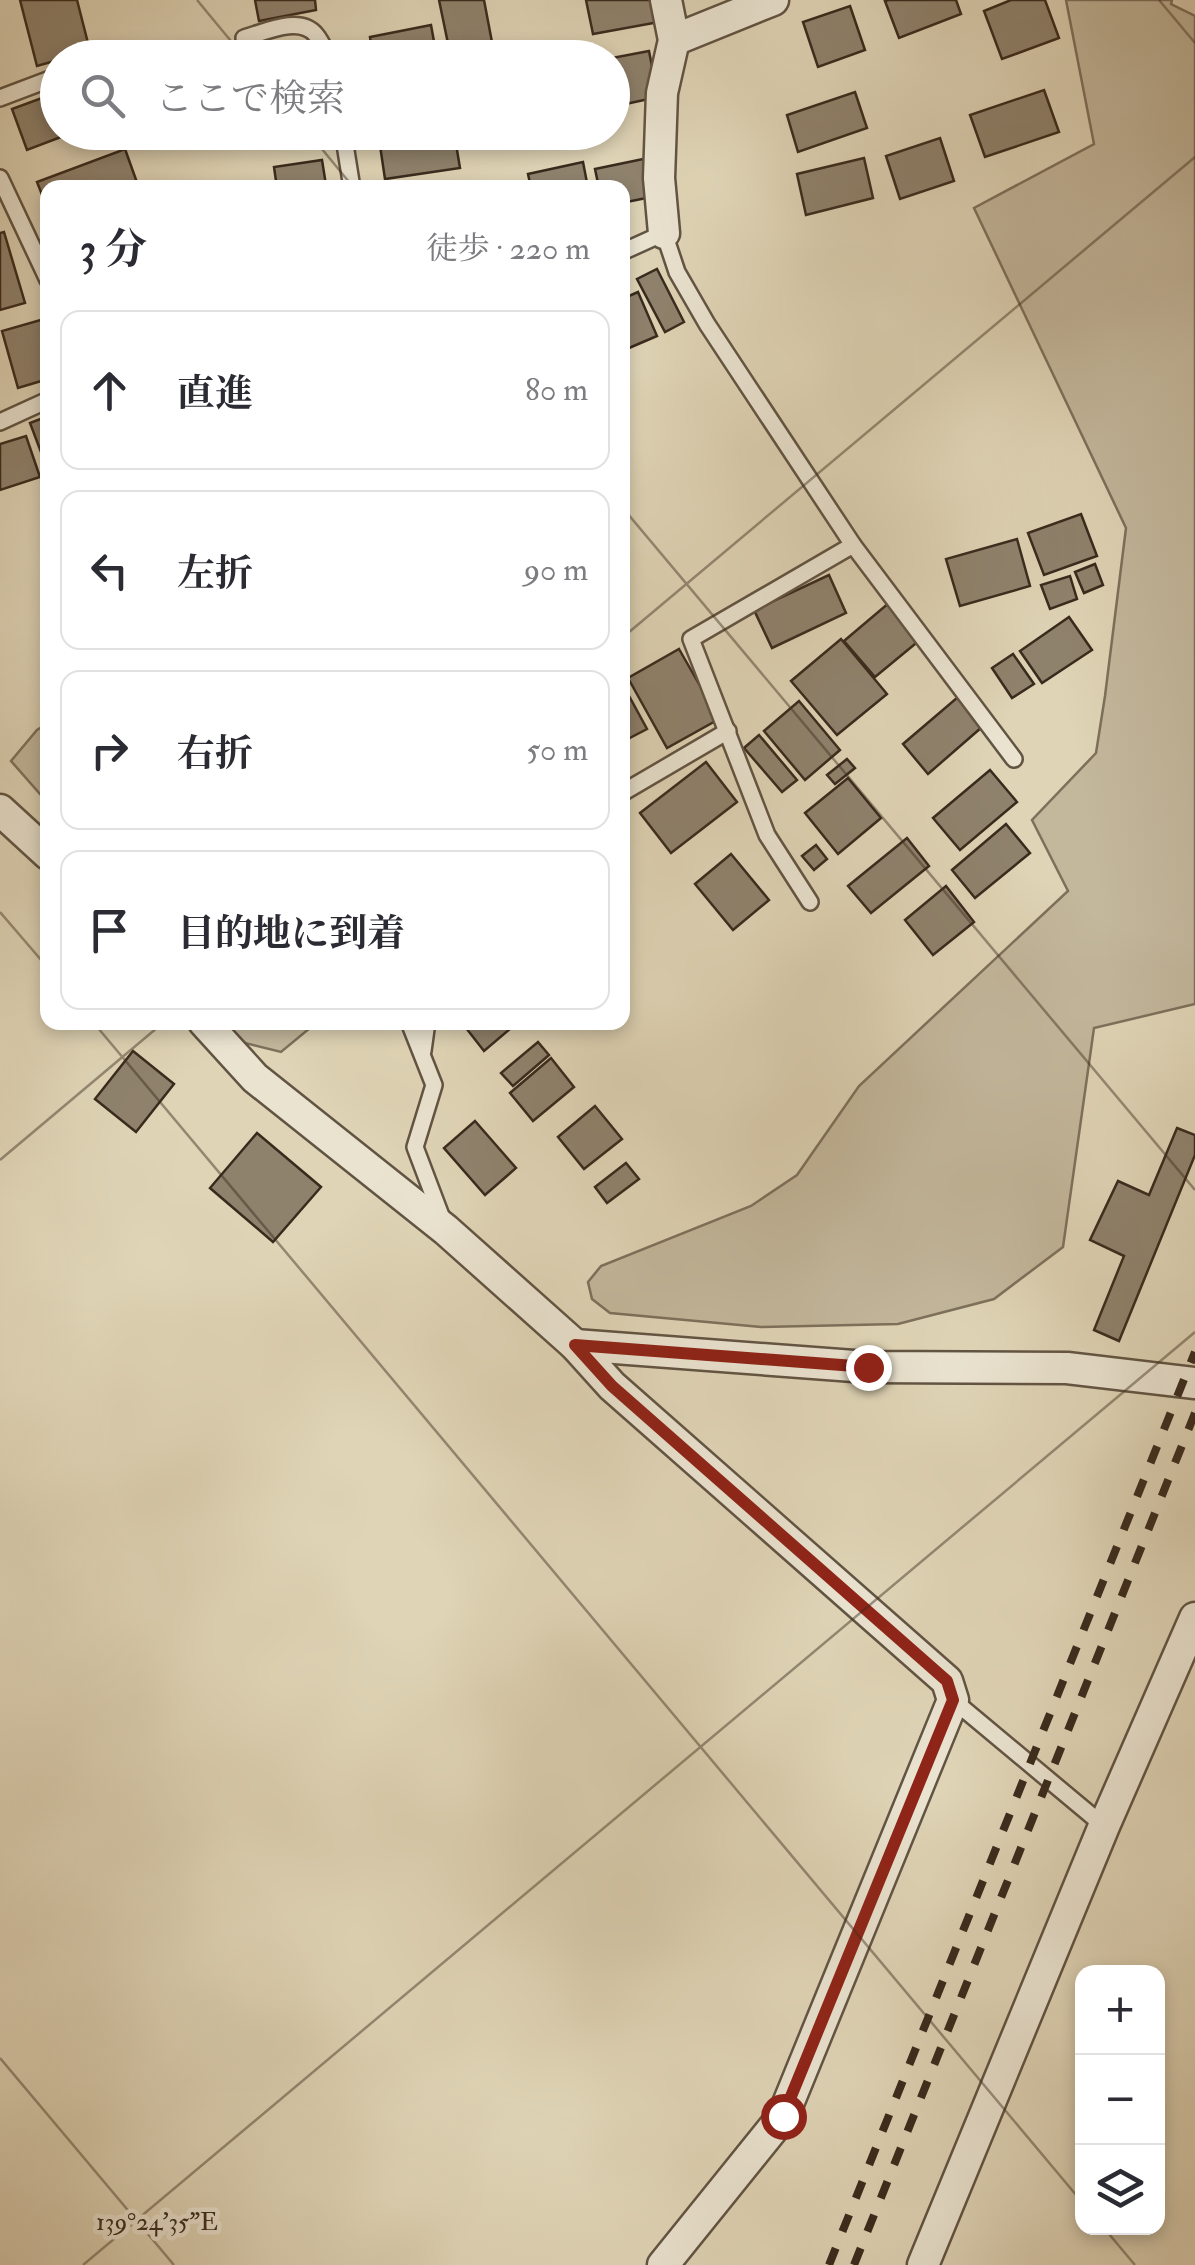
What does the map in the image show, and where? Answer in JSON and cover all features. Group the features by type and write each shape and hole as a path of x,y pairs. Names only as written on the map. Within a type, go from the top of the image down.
{"street":[{"path":"664,233 659,178 662,94 674,40 666,0"},
{"path":"674,40 774,0"},
{"path":"0,810 40,847"},
{"path":"211,1030 255,1078 446,1230 575,1345 612,1386 947,1681 953,1700 783,2116 664,2265"},
{"path":"575,1345 868,1367 1066,1368 1195,1383"},
{"path":"923,2265 1104,1826 1195,1618"}],"lane":[{"path":"244,38 297,24 308,27 319,40"},
{"path":"0,98 40,83"},
{"path":"346,150 351,180"},
{"path":"0,178 40,263"},
{"path":"630,248 664,233 677,272 707,324 852,545 1014,759"},
{"path":"0,422 40,404"},
{"path":"810,902 767,835 692,639 852,545"},
{"path":"630,788 728,731"},
{"path":"412,1030 434,1085 415,1147 446,1230"},
{"path":"422,1055 426,1030"},
{"path":"953,1700 1104,1826"}],"shaded area":[{"path":"1066,0 1172,0 1171,4 1195,16 1195,1004 1094,1028 1063,1247 994,1299 898,1324 761,1327 610,1313 592,1299 588,1282 601,1266 751,1206 797,1175 859,1086 1068,891 1032,820 1096,753 1126,528 974,208 1094,144"},
{"path":"40,728 40,794 11,761"},
{"path":"232,1030 308,1030 281,1052 241,1042"}],"building":[{"path":"20,0 77,0 87,40 40,40 37,66"},
{"path":"255,0 315,0 316,10 259,21"},
{"path":"439,0 484,0 492,40 447,40"},
{"path":"586,0 655,0 659,22 593,34"},
{"path":"956,0 961,14 899,38 885,1"},
{"path":"1011,0 1045,0 1059,38 1002,59 984,11"},
{"path":"850,6 865,50 818,67 803,22"},
{"path":"431,25 434,40 370,40 370,37"},
{"path":"649,51 658,97 630,103 630,55"},
{"path":"1044,90 1059,132 985,157 970,115"},
{"path":"855,92 867,128 798,152 787,115"},
{"path":"40,99 40,145 27,150 12,109"},
{"path":"940,138 954,181 900,199 886,156"},
{"path":"125,150 136,180 42,180"},
{"path":"381,150 457,150 460,168 385,179"},
{"path":"648,158 656,196 630,201 630,180 597,180 595,169"},
{"path":"864,158 873,198 806,215 797,174"},
{"path":"322,160 325,180 276,180 274,167"},
{"path":"583,162 586,180 529,180 528,174"},
{"path":"4,232 25,303 0,310 0,233"},
{"path":"657,269 684,322 665,332 637,279"},
{"path":"638,292 657,336 630,348 630,296"},
{"path":"40,320 40,381 18,388 2,331"},
{"path":"40,419 40,449 30,423"},
{"path":"26,436 40,477 0,490 0,444"},
{"path":"1081,514 1097,556 1044,575 1028,533"},
{"path":"1017,539 1030,586 960,606 946,559"},
{"path":"1095,564 1103,585 1084,593 1075,572"},
{"path":"829,575 846,613 772,648 754,610"},
{"path":"1070,576 1077,599 1050,609 1041,585"},
{"path":"890,602 921,639 875,677 844,641"},
{"path":"1069,617 1092,650 1042,683 1020,651"},
{"path":"841,639 887,694 837,735 791,681"},
{"path":"679,649 719,719 667,748 630,677"},
{"path":"1013,654 1034,684 1012,698 992,668"},
{"path":"958,697 982,727 928,774 903,744"},
{"path":"630,698 647,729 630,738"},
{"path":"799,701 840,750 805,780 764,731"},
{"path":"759,735 797,780 782,792 744,748"},
{"path":"847,759 855,768 835,784 827,775"},
{"path":"706,762 737,802 671,853 640,813"},
{"path":"990,770 1017,802 960,850 933,818"},
{"path":"848,778 881,818 838,854 805,813"},
{"path":"1006,824 1030,853 975,898 952,870"},
{"path":"907,838 929,866 871,913 848,886"},
{"path":"816,845 827,859 814,870 802,856"},
{"path":"731,854 769,900 733,930 695,884"},
{"path":"946,886 974,922 933,955 905,920"},
{"path":"468,1030 509,1030 484,1051"},
{"path":"538,1042 549,1055 513,1086 501,1073"},
{"path":"133,1051 174,1084 136,1132 95,1099"},
{"path":"551,1058 574,1087 533,1121 510,1093"},
{"path":"595,1106 622,1139 584,1169 558,1137"},
{"path":"475,1121 516,1168 485,1195 444,1148"},
{"path":"1177,1128 1195,1135 1195,1155 1119,1341 1094,1330 1124,1256 1090,1240 1118,1181 1149,1195"},
{"path":"257,1133 321,1187 273,1242 210,1188"},
{"path":"626,1163 639,1179 607,1203 595,1187"}],"railway":[{"path":"829,2265 1195,1352"},
{"path":"854,2265 1195,1413"}],"route":[{"path":"783,2116 953,1700 947,1681 612,1386 575,1345 868,1367"}]}
